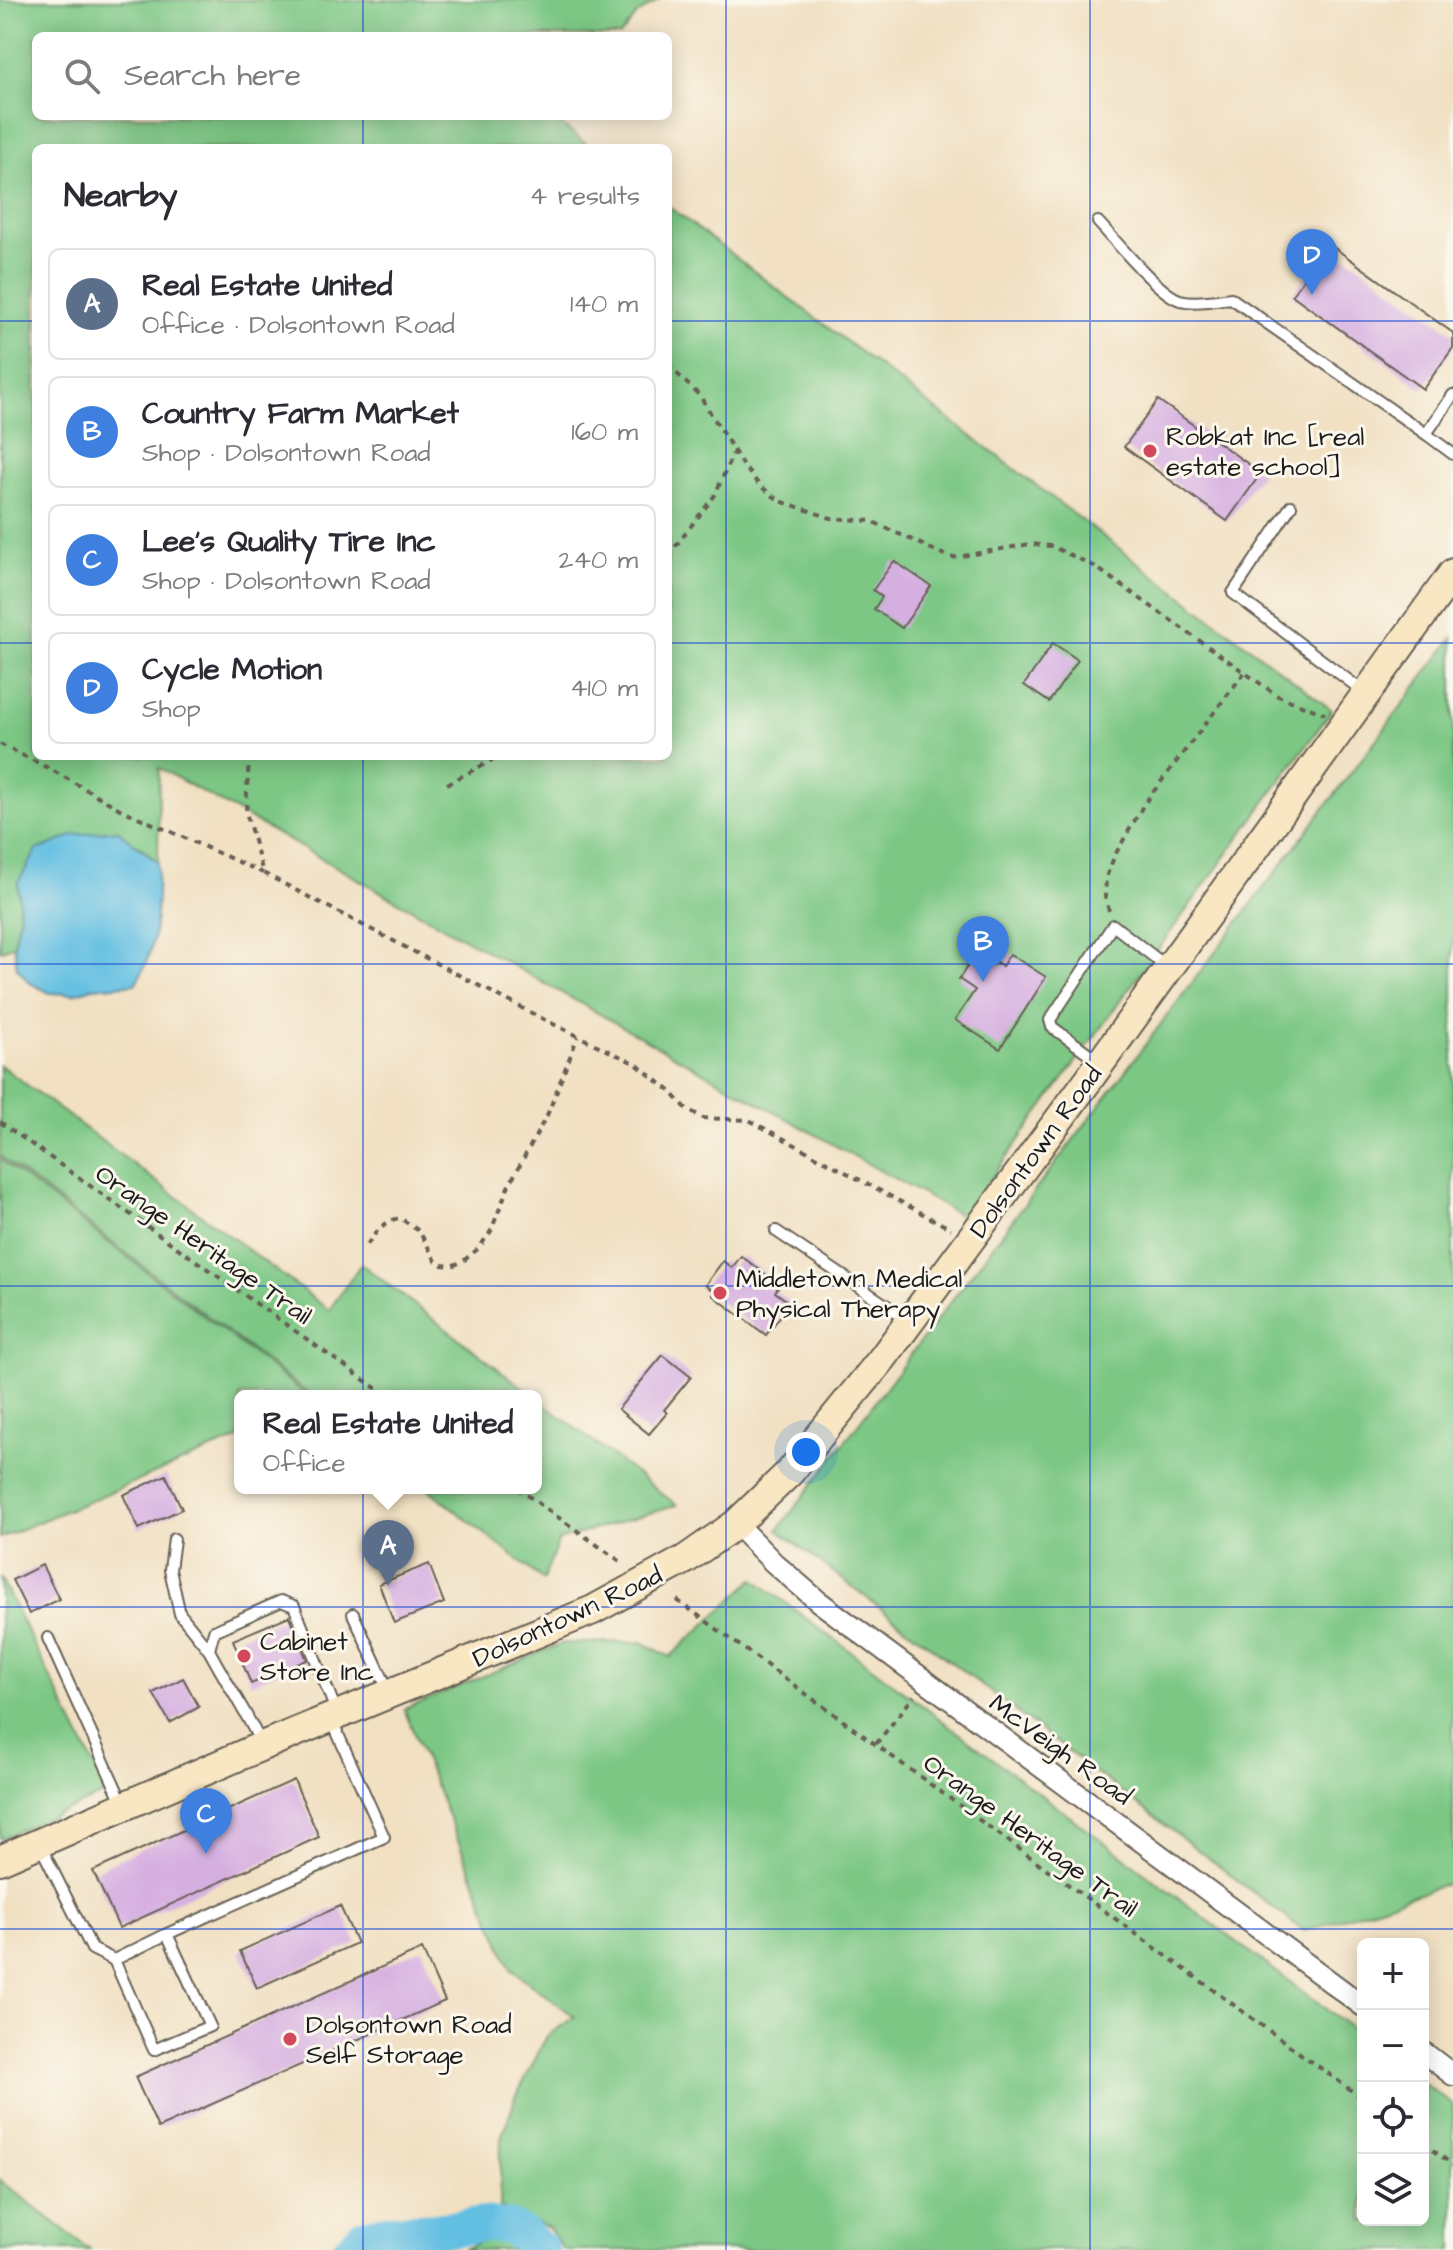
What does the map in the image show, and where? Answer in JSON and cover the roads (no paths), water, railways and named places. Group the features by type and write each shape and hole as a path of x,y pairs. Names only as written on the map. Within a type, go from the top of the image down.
{"street":[{"name":"Dolsontown Road","path":"0,1860 262,1746 593,1610 686,1559 736,1524 815,1443 910,1321 1101,1062 1453,573"},
{"name":"McVeigh Road","path":"736,1524 774,1563 818,1601 1357,2002"},
{"path":"1429,2057 1453,2075"}],"lane":[{"path":"1098,222 1162,289 1178,300 1194,302 1231,298 1453,454"},
{"path":"1426,434 1453,395"},
{"path":"1291,506 1233,593 1366,694"},
{"path":"1101,1062 1052,1027 1050,1020 1113,925 1168,969"},
{"path":"776,1231 910,1321"},
{"path":"174,1539 170,1570 180,1614 209,1650 262,1746"},
{"path":"114,1960 384,1837 334,1717 294,1606 281,1601 214,1631 209,1650"},
{"path":"353,1614 390,1694"},
{"path":"48,1638 124,1806"},
{"path":"39,1843 92,1949 114,1960 154,2050 210,2026 167,1934"}],"water":[{"path":"117,830 158,862 155,925 149,956 135,984 93,988 73,994 50,993 30,983 17,968 14,945 20,915 18,882 37,850 75,835"}],"waterway":[{"path":"350,2250 363,2237 484,2224 509,2227 541,2250"}],"place":[{"name":"Cycle Motion","path":"1312,295"},
{"name":"Robkat Inc [real estate school]","path":"1150,451"},
{"name":"Country Farm Market","path":"983,982"},
{"name":"Middletown Medical Physical Therapy","path":"720,1293"},
{"name":"Real Estate United","path":"388,1586"},
{"name":"Cabinet Store Inc","path":"244,1656"},
{"name":"Lee's Quality Tire Inc","path":"206,1854"},
{"name":"Dolsontown Road Self Storage","path":"290,2039"}]}
